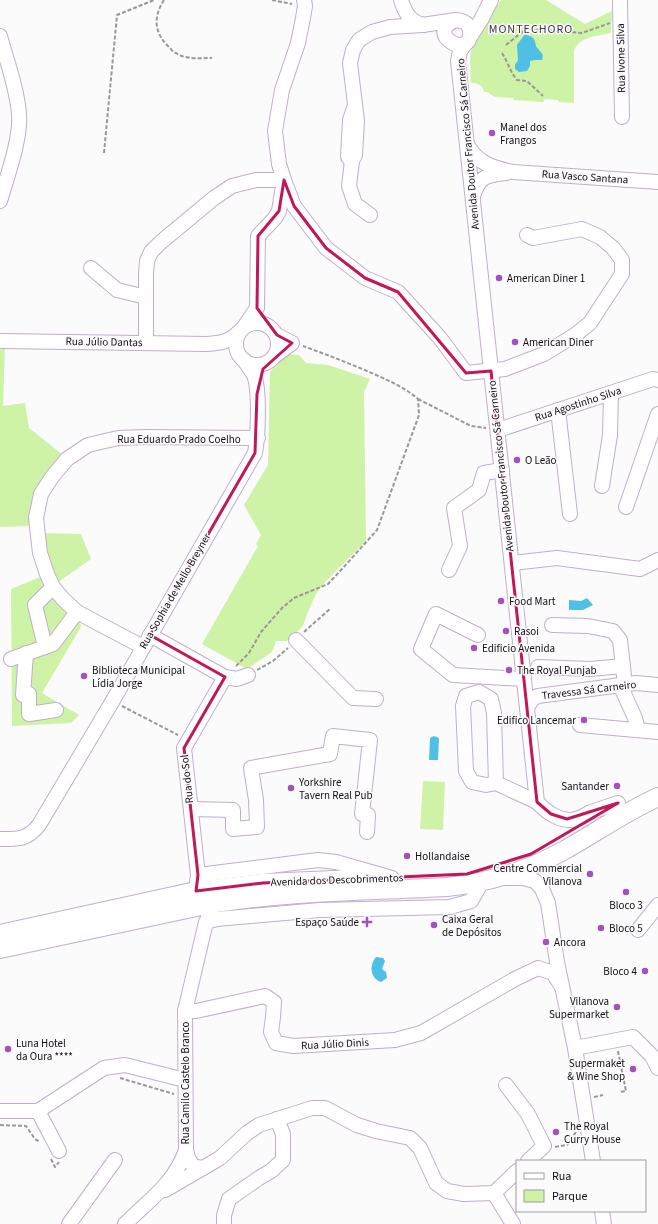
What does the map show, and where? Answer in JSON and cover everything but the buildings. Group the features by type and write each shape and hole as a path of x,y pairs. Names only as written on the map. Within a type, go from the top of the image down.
{"main road":[{"name":"Avenida dos Descobrimentos","path":"0,934 197,883 264,883 446,877 467,874 512,861 561,839 618,803 658,784"},
{"name":"Avenida dos Descobrimentos","path":"0,949 215,903 277,895 447,888 490,880 527,868 562,851 635,808 658,797"}],"street":[{"name":"Rua Ivone Silva","path":"620,0 622,117"},
{"path":"305,3 298,43 282,90 275,131 279,164 294,206 326,248 365,278 398,292 440,338 466,373 505,369 544,354 575,335 590,323 622,274 622,260 613,248 600,237 582,229 533,238 527,234"},
{"path":"446,37 445,30 451,22 479,14 489,4"},
{"name":"Avenida Doutor Francisco Sá Carneiro","path":"489,4 481,20 460,51 459,66 537,802"},
{"path":"370,215 355,204 349,186 352,161 348,157 350,120 354,108 350,63 356,45 359,40 372,32 390,26 422,25 459,20 469,26 471,32 468,40 460,45 454,44 440,29 422,25 412,20 402,6"},
{"path":"397,26 402,6"},
{"path":"0,36 14,88 19,115 14,153 0,201"},
{"name":"Rua Vasco Santana","path":"467,145 472,154 481,162 498,169 513,172 658,182"},
{"name":"Rua Vasco Santana","path":"473,197 477,184 486,176 513,172"},
{"path":"146,343 147,261 151,252 214,198 232,186 256,180 284,180"},
{"path":"274,331 257,308 258,236 275,218 279,211 284,180"},
{"path":"91,268 117,290 146,297"},
{"name":"Rua Sophia de Mello Breyner","path":"0,839 19,839 32,834 39,825 112,702 255,453 258,438 255,377 251,369 237,352 236,345 242,330 257,308"},
{"path":"242,330 251,324 258,322 266,324 292,343 262,364 254,365 243,359"},
{"name":"Rua Júlio Dantas","path":"0,341 207,344 224,343 233,339 242,330"},
{"name":"Rua Sophia de Mello Breyner","path":"257,394 259,378 263,369 272,358 278,345 274,331"},
{"name":"Rua Júlio Dantas","path":"207,344 229,349 243,359"},
{"name":"Rua Agostinho Silva","path":"498,430 653,379 658,380"},
{"path":"602,486 610,435 611,393"},
{"path":"558,410 570,514"},
{"path":"626,507 658,414"},
{"name":"Rua Eduardo Prado Coelho","path":"143,648 77,612 53,587 40,553 36,518 41,494 67,458 88,445 118,438 258,438"},
{"path":"449,570 460,546 454,508 479,490 484,472 502,470"},
{"path":"512,563 557,558 640,570 658,560"},
{"path":"45,647 35,606 53,587"},
{"path":"11,659 53,644 77,612"},
{"path":"478,635 436,614 421,649 453,675 524,678"},
{"path":"552,625 588,626 613,631 620,640 623,666 622,685 638,730"},
{"path":"150,635 225,677 237,678 248,675"},
{"path":"296,640 353,698 376,699"},
{"path":"26,653 23,695 29,694 29,714 56,710"},
{"path":"538,667 590,669 623,666"},
{"path":"590,669 592,689"},
{"name":"Rua do Sol","path":"197,883 184,748 225,677"},
{"name":"Travessa Sá Carneiro","path":"527,708 532,698 538,696 636,683 658,685"},
{"path":"496,783 494,713 491,699 479,692 466,696 463,706 466,771 472,782 486,785 496,783 537,802 544,809 560,818 576,819 591,812 618,803"},
{"path":"580,726 658,732"},
{"path":"191,810 233,810 233,829 257,827 256,800 251,768 330,754 333,736 370,740 362,814 368,815 367,832"},
{"path":"490,880 523,878 535,881 542,889 548,903 562,987 575,1048 593,1160"},
{"name":"Avenida dos Descobrimentos","path":"183,910 217,919 320,910 450,907 471,901 490,880"},
{"path":"638,930 658,904"},
{"name":"Rua Camilo Castelo Branco","path":"125,1224 156,1195 173,1175 181,1164 186,1150 185,1012 206,922 217,919"},
{"name":"Rua Júlio Dinis","path":"185,1012 265,996 274,1002 270,1032 276,1043 293,1046 395,1040 421,1033 515,979 538,968 553,973 562,987"},
{"path":"575,1048 633,1037 652,1056 658,1068"},
{"path":"0,1111 38,1111 104,1068 125,1065 185,1080"},
{"path":"506,1085 528,1114 544,1146 529,1160"},
{"path":"156,1195 220,1158 247,1133 259,1125 312,1108 325,1108 357,1125 410,1138 420,1148 436,1183 447,1191 464,1194 494,1192 516,1172"},
{"path":"38,1111 57,1154"},
{"path":"224,1224 224,1215 229,1199 271,1171 283,1160 283,1134 277,1119"},
{"path":"186,1150 188,1158 193,1166 203,1168"},
{"path":"69,1224 115,1160"},
{"path":"494,1192 513,1224"},
{"path":"602,1212 604,1224"}],"path":[{"path":"104,153 117,15 154,0"},
{"path":"164,0 160,6 156,20 158,33 166,45 176,54 193,59 212,58"},
{"path":"272,0 305,3"},
{"path":"506,45 526,29 582,32 620,20"},
{"path":"502,53 509,64 511,73 514,77 517,80 527,81 543,96"},
{"path":"290,342 337,358 395,383 409,391 418,399 471,426 498,430"},
{"path":"225,677 249,653 261,632 282,608 294,598 328,584 377,530 418,415 418,399"},
{"path":"112,702 181,737"},
{"path":"616,1040 626,1091 619,1092"},
{"path":"118,1078 175,1094"},
{"path":"557,1147 567,1144 586,1118"},
{"path":"0,1125 26,1126 35,1139 40,1141 44,1148"},
{"path":"57,1154 55,1167 57,1154"}],"highlighted area":[{"path":"284,180 294,206 326,248 365,278 398,292 466,373 491,371 537,802 551,814 567,819 618,803 531,854 467,874 263,883 196,891 198,875 184,748 225,677 150,635 255,453 257,394 263,369 292,343 277,335 257,308 258,236 279,211"}],"green space":[{"path":"501,0 546,0 585,24 612,11 611,33 584,40 576,46 574,51 574,103 545,99 543,102 495,97 487,92 484,92 480,85 471,83 470,56 474,40"},
{"path":"5,347 3,406 25,403 29,428 63,455 30,526 0,527 0,350"},
{"path":"287,354 299,355 306,363 328,365 370,379 364,392 366,541 325,582 316,594 303,626 287,641 276,641 272,652 247,669 202,644 258,546 256,544 261,535 244,505 268,465 270,372"},
{"path":"42,533 81,534 91,559 57,583 50,567"},
{"path":"47,574 77,612 81,627 42,693 79,715 71,723 12,726 11,589"},
{"path":"423,781 445,782 443,830 420,829"}],"water":[{"path":"525,34 534,39 536,46 543,57 542,60 530,61 530,66 527,71 519,72 515,69 515,65 518,60 517,45"},
{"path":"587,598 593,605 583,610 569,610 569,600 581,601"},
{"path":"434,736 439,738 438,760 429,760 430,738"},
{"path":"376,957 383,958 385,961 382,969 386,972 387,978 381,982 375,978 372,971 372,964"}],"place":[{"name":"Manel dos Frangos","path":"492,133"},
{"name":"American Diner 1","path":"499,278"},
{"name":"American Diner","path":"515,342"},
{"name":"O Leão","path":"517,460"},
{"name":"Food Mart","path":"501,601"},
{"name":"Rasoi","path":"506,631"},
{"name":"Edificio Avenida","path":"474,648"},
{"name":"The Royal Punjab","path":"509,670"},
{"name":"Biblioteca Municipal Lídia Jorge","path":"84,676"},
{"name":"Edifico Lancemar","path":"584,720"},
{"name":"Santander","path":"617,786"},
{"name":"Yorkshire Tavern Real Pub","path":"291,788"},
{"name":"Hollandaise","path":"407,856"},
{"name":"Centre Commercial Vilanova","path":"590,874"},
{"name":"Bloco 3","path":"626,892"},
{"name":"Espaço Saúde","path":"367,922"},
{"name":"Caixa Geral de Depósitos","path":"434,925"},
{"name":"Bloco 5","path":"601,928"},
{"name":"Ancora","path":"546,942"},
{"name":"Bloco 4","path":"645,971"},
{"name":"Vilanova Supermarket","path":"617,1007"},
{"name":"Luna Hotel da Oura ****","path":"8,1049"},
{"name":"Supermaket & Wine Shop","path":"633,1069"},
{"name":"The Royal Curry House","path":"556,1132"}],"district":[{"name":"MONTECHORO","path":"531,29"}]}
